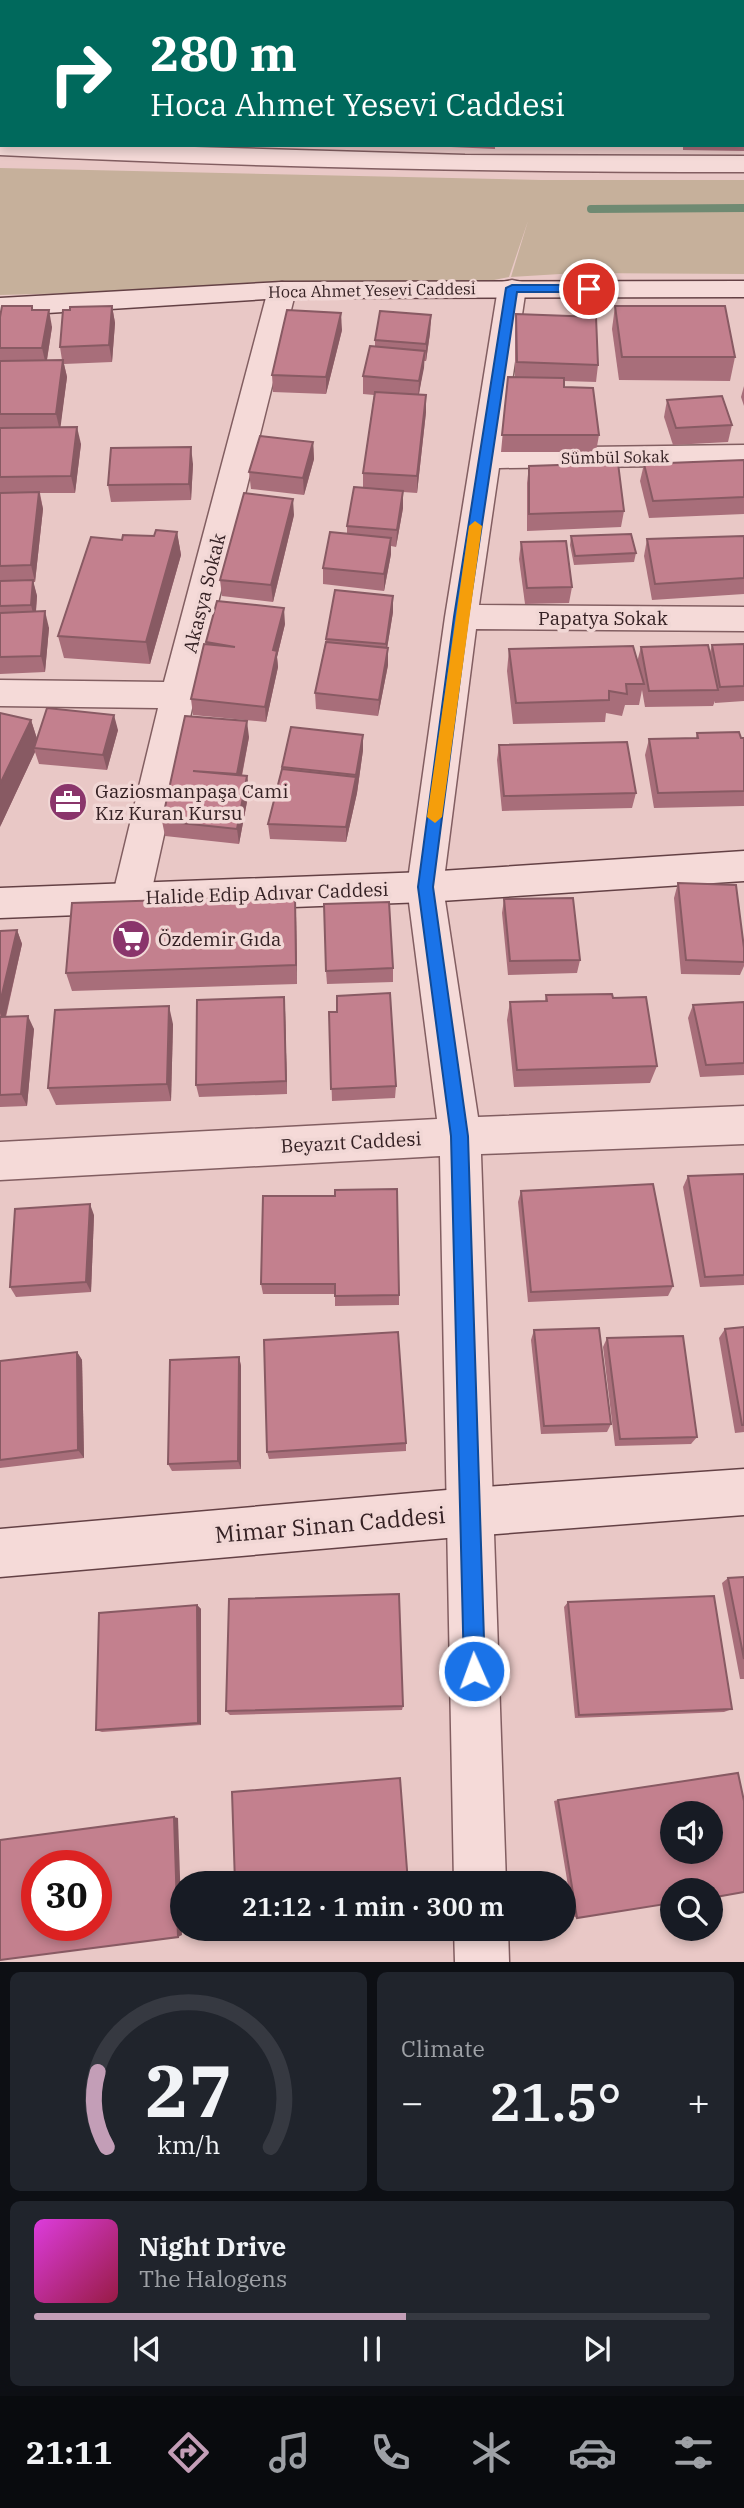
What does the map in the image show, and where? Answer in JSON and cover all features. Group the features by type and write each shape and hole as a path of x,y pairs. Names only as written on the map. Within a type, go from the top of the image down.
{"street":[{"path":"35,147 651,155 744,164"},
{"path":"480,1871 460,1136 425,887 461,617 512,288"},
{"name":"Hoca Ahmet Yesevi Caddesi","path":"0,307 282,290 744,289"},
{"name":"Akasya Sokak","path":"131,898 178,695 282,290"},
{"name":"Sümbül Sokak","path":"486,458 744,455"},
{"name":"Papatya Sokak","path":"461,617 744,619"},
{"path":"0,693 178,695"},
{"name":"Halide Edip Adıvar Caddesi","path":"0,903 425,887 744,866"},
{"name":"Beyazıt Caddesi","path":"0,1161 460,1136 744,1125"},
{"name":"Mimar Sinan Caddesi","path":"0,1553 470,1512 744,1492"},
{"path":"481,1941 482,1962"}],"shaded area":[{"path":"0,168 541,180 744,180 744,274 577,273 511,277 528,221 509,277 479,283 0,295"}],"building":[{"path":"2,306 32,306 32,310 49,310 42,348 0,348"},
{"path":"112,306 109,345 60,347 63,310 70,310 70,307"},
{"path":"615,306 725,306 735,357 622,357"},
{"path":"287,310 341,313 326,377 272,375"},
{"path":"380,311 431,315 426,344 375,340"},
{"path":"516,314 596,317 598,365 517,362"},
{"path":"370,346 425,351 419,381 363,376"},
{"path":"63,360 56,414 0,414 0,361"},
{"path":"508,377 564,378 564,387 593,388 599,435 502,435"},
{"path":"375,392 426,395 417,476 363,473"},
{"path":"722,396 732,425 676,428 667,400"},
{"path":"77,427 71,476 0,477 0,428"},
{"path":"260,436 313,442 303,478 249,472"},
{"path":"191,447 189,484 108,485 111,448"},
{"path":"744,460 744,497 653,501 644,464"},
{"path":"618,463 624,511 529,514 529,466"},
{"path":"354,487 403,491 397,530 347,526"},
{"path":"39,492 31,565 0,566 0,493"},
{"path":"244,493 293,499 271,585 220,580"},
{"path":"156,530 177,532 146,642 58,636 91,537 122,540 123,535 154,536"},
{"path":"330,532 391,538 384,574 323,568"},
{"path":"631,534 636,553 575,556 571,536"},
{"path":"744,536 744,578 655,584 647,539"},
{"path":"566,541 572,587 527,588 521,542"},
{"path":"33,580 31,605 0,606 0,581"},
{"path":"335,590 393,596 386,644 326,639"},
{"path":"217,601 284,608 273,650 277,651 265,707 191,699 204,644 235,647 206,642"},
{"path":"45,611 41,656 0,657 0,613"},
{"path":"326,642 388,648 379,700 315,693"},
{"path":"744,644 744,686 720,687 712,645"},
{"path":"708,645 718,690 649,691 641,647"},
{"path":"633,646 644,684 626,684 627,694 609,691 609,700 516,703 509,649"},
{"path":"47,708 114,715 103,755 34,748"},
{"path":"0,713 31,720 0,784"},
{"path":"185,716 247,721 237,774 193,771 247,776 237,829 162,821"},
{"path":"291,727 363,735 356,775 282,767"},
{"path":"739,732 741,738 744,738 744,791 658,793 649,739 698,738 697,733"},
{"path":"627,742 636,793 504,796 499,745"},
{"path":"282,769 356,777 346,827 268,824"},
{"path":"678,883 736,885 744,962 686,960"},
{"path":"295,896 296,965 66,973 72,903"},
{"path":"573,898 580,960 510,961 504,899"},
{"path":"389,902 393,968 326,971 324,904"},
{"path":"17,930 0,1003 0,931"},
{"path":"390,993 396,1086 331,1089 329,1012 337,1012 337,996"},
{"path":"612,994 613,998 646,997 657,1066 517,1070 510,1002 547,1001 546,995"},
{"path":"284,997 286,1081 196,1085 197,1000"},
{"path":"744,1002 744,1063 706,1065 693,1005"},
{"path":"169,1006 167,1084 48,1088 55,1010"},
{"path":"28,1016 21,1094 0,1095 0,1017"},
{"path":"744,1174 744,1275 705,1277 688,1176"},
{"path":"653,1184 673,1286 531,1292 521,1191"},
{"path":"397,1189 399,1295 335,1296 335,1284 261,1284 263,1196 335,1196 335,1190"},
{"path":"90,1204 86,1282 10,1287 15,1209"},
{"path":"744,1327 744,1425 742,1425 725,1329"},
{"path":"599,1328 611,1424 544,1426 534,1330"},
{"path":"398,1332 406,1443 267,1452 264,1340"},
{"path":"683,1336 697,1437 620,1439 607,1338"},
{"path":"77,1352 78,1450 0,1460 0,1361"},
{"path":"239,1357 238,1461 168,1464 170,1360"},
{"path":"744,1577 744,1659 728,1578"},
{"path":"399,1594 403,1706 226,1711 229,1599"},
{"path":"714,1596 732,1709 579,1715 568,1602"},
{"path":"197,1605 198,1723 96,1730 99,1613"},
{"path":"738,1773 744,1801 744,1892 723,1896 723,1878 660,1878 660,1905 577,1918 576,1871 569,1871 558,1800"},
{"path":"400,1778 407,1871 235,1871 232,1792"},
{"path":"174,1817 176,1871 170,1871 170,1938 0,1960 0,1840"}],"waterway":[{"path":"591,209 744,208"}],"slow traffic":[{"path":"435,817 475,526"}],"place":[{"name":"Gaziosmanpaşa Cami Kız Kuran Kursu","path":"68,802"},
{"name":"Özdemir Gıda","path":"131,939"}],"route":[{"path":"474,1671 460,1136 425,887 461,617 512,288 589,289"}]}
